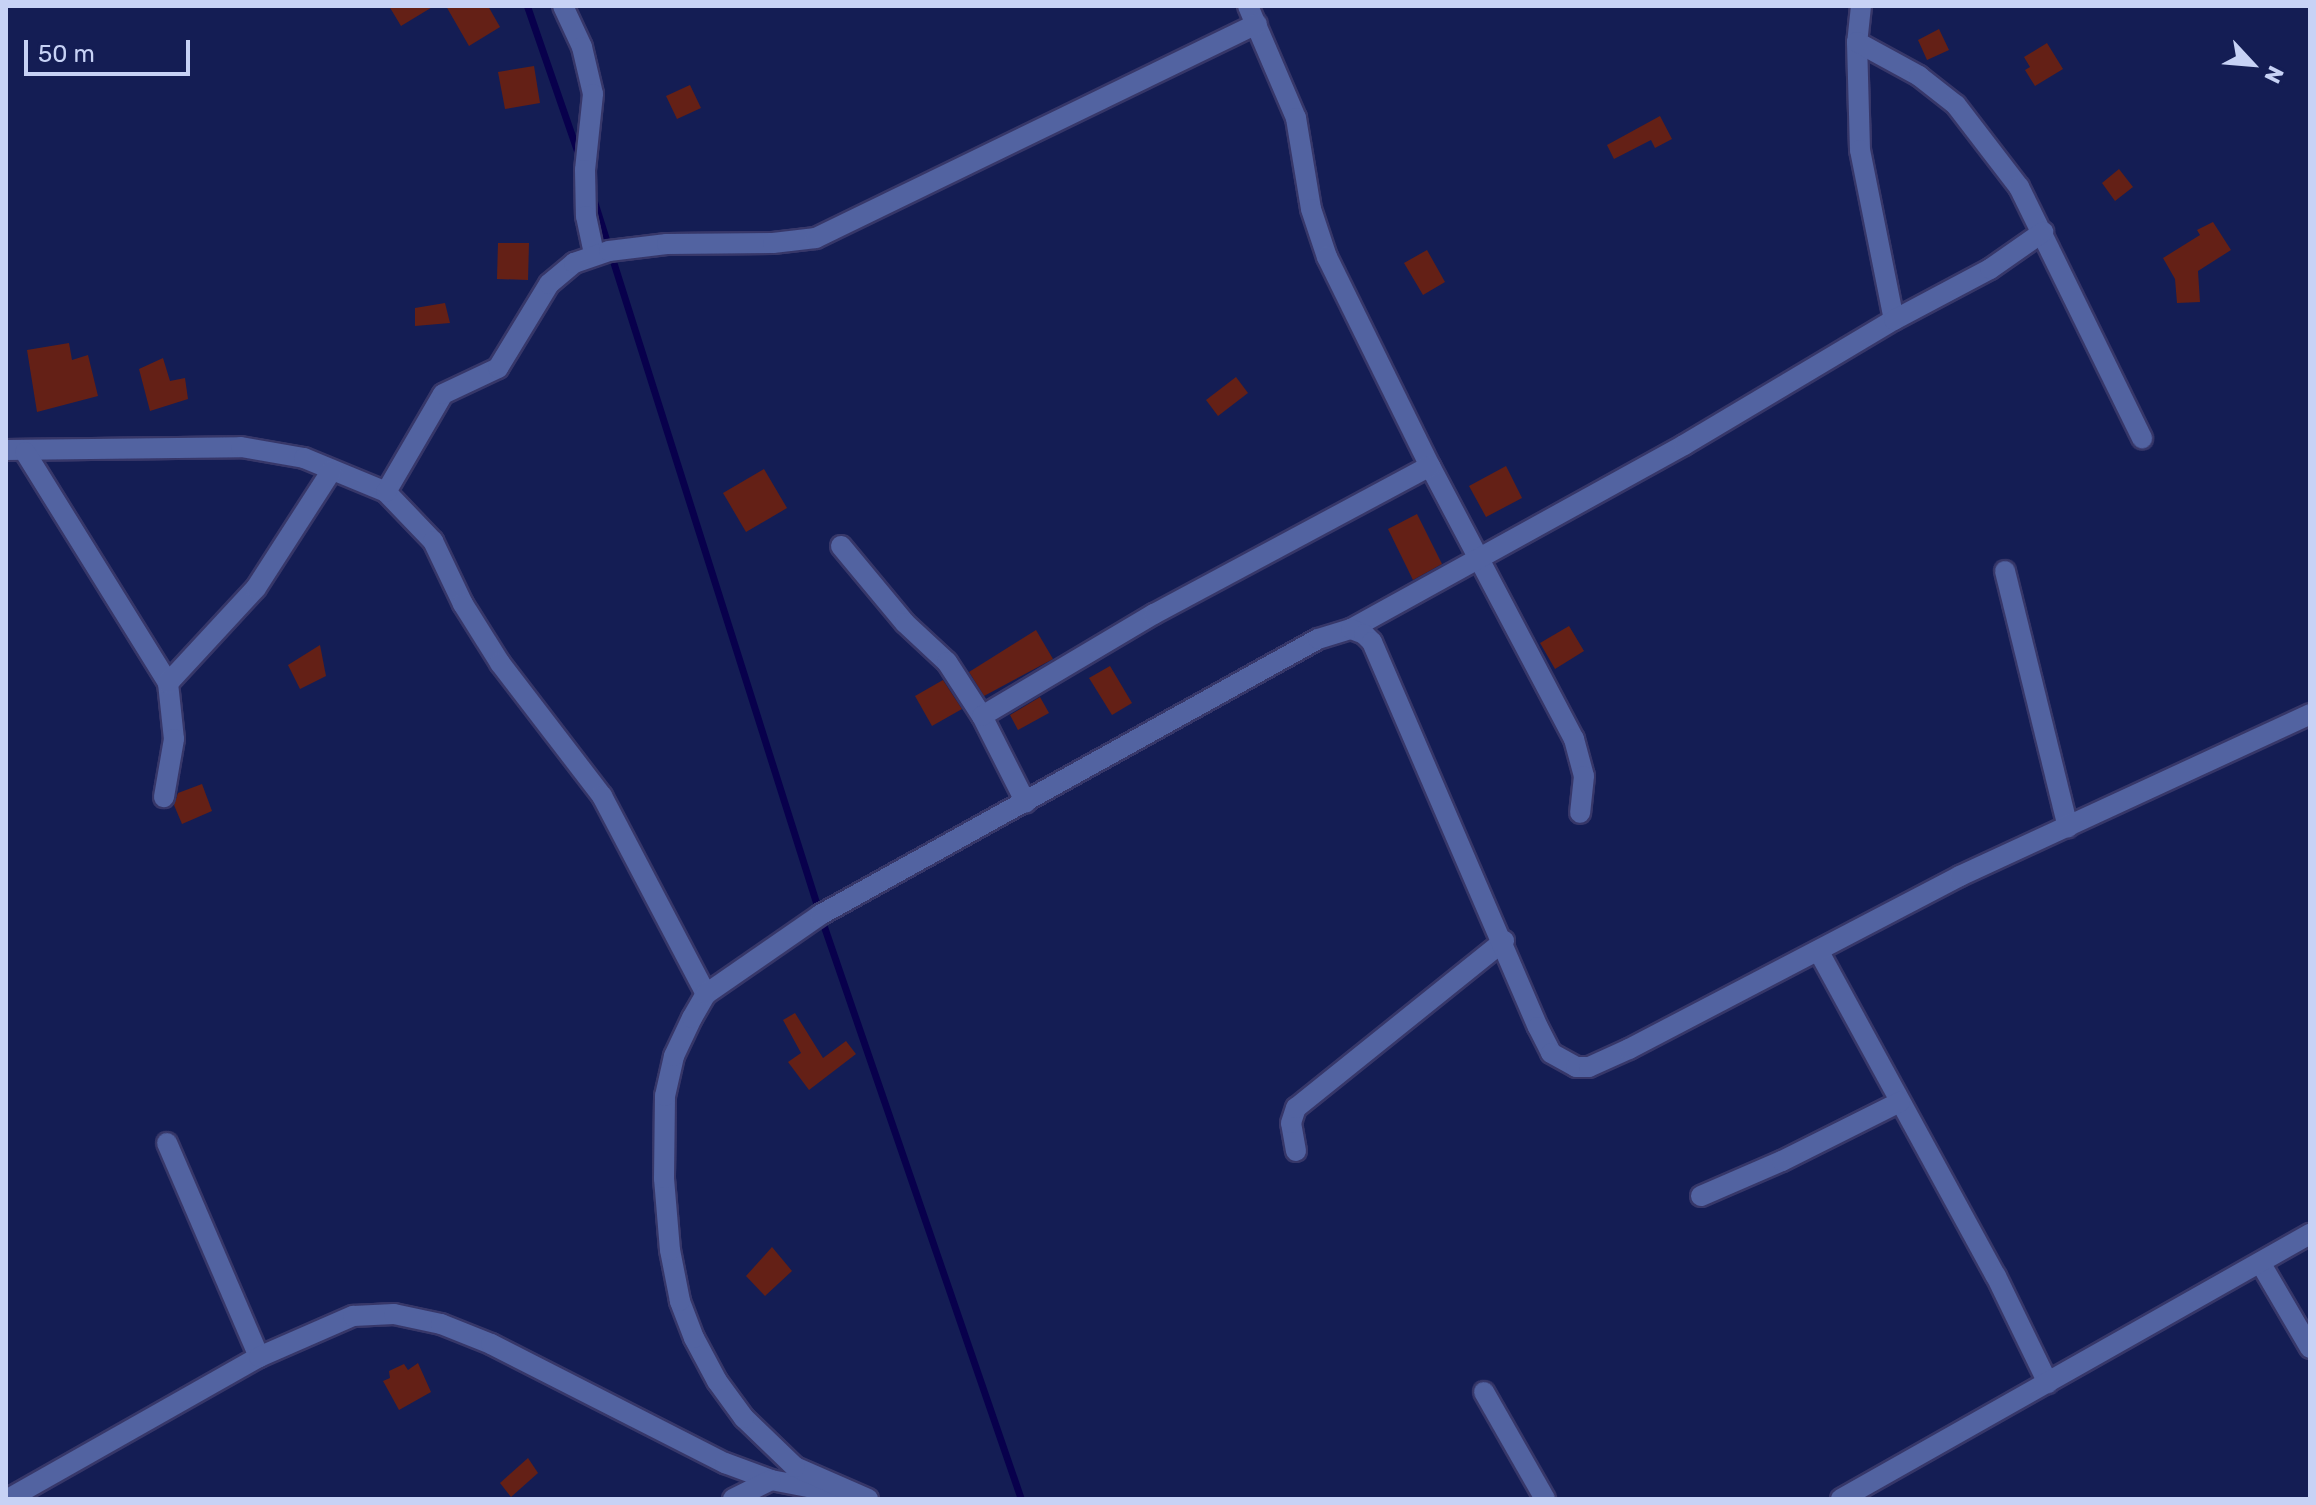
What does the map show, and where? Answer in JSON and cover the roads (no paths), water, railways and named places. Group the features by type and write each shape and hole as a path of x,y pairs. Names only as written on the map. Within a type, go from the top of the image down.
{"street":[{"path":"563,6 582,47 593,94 585,170 586,216 594,254"},
{"path":"1861,6 1857,42 1860,150 1894,320"},
{"path":"386,492 443,394 498,368 549,284 561,272 594,254 667,244 773,243 816,238 1252,15 1296,118 1311,209 1327,257 1430,466 1574,739 1584,776 1580,813"},
{"path":"1857,42 1919,76 1956,105 2019,187 2142,438"},
{"path":"863,1497 795,1467 744,1418 717,1381 694,1338 680,1301 670,1250 664,1178 665,1096 674,1056 706,994 833,907 1318,639 1351,629 1684,445 1894,320 1990,269 2043,232"},
{"path":"16,451 241,447 304,458 386,492 433,541 463,604 500,663 602,796 706,994"},
{"path":"16,451 168,683 174,739 164,797"},
{"path":"982,716 1154,614 1430,466"},
{"path":"168,683 256,588 332,470"},
{"path":"841,546 905,623 947,662 982,716 1026,803"},
{"path":"2005,571 2068,827"},
{"path":"1351,629 1364,634 1372,642 1551,1053 1576,1067 1599,1063 1819,952 1960,876 2310,714"},
{"path":"1296,1151 1291,1123 1296,1108 1504,941"},
{"path":"1819,952 1996,1276 2048,1383"},
{"path":"1701,1196 1900,1102"},
{"path":"167,1143 259,1357"},
{"path":"1841,1499 2310,1234"},
{"path":"2261,1264 2310,1348"},
{"path":"8,1499 259,1357 353,1316 394,1314 441,1324 541,1367 587,1395 725,1463 807,1489 863,1497"},
{"path":"1484,1392 1545,1499"},
{"path":"733,1499 771,1480"}],"waterway":[{"path":"527,6 579,156"},
{"path":"593,198 820,915 1021,1499"}]}
